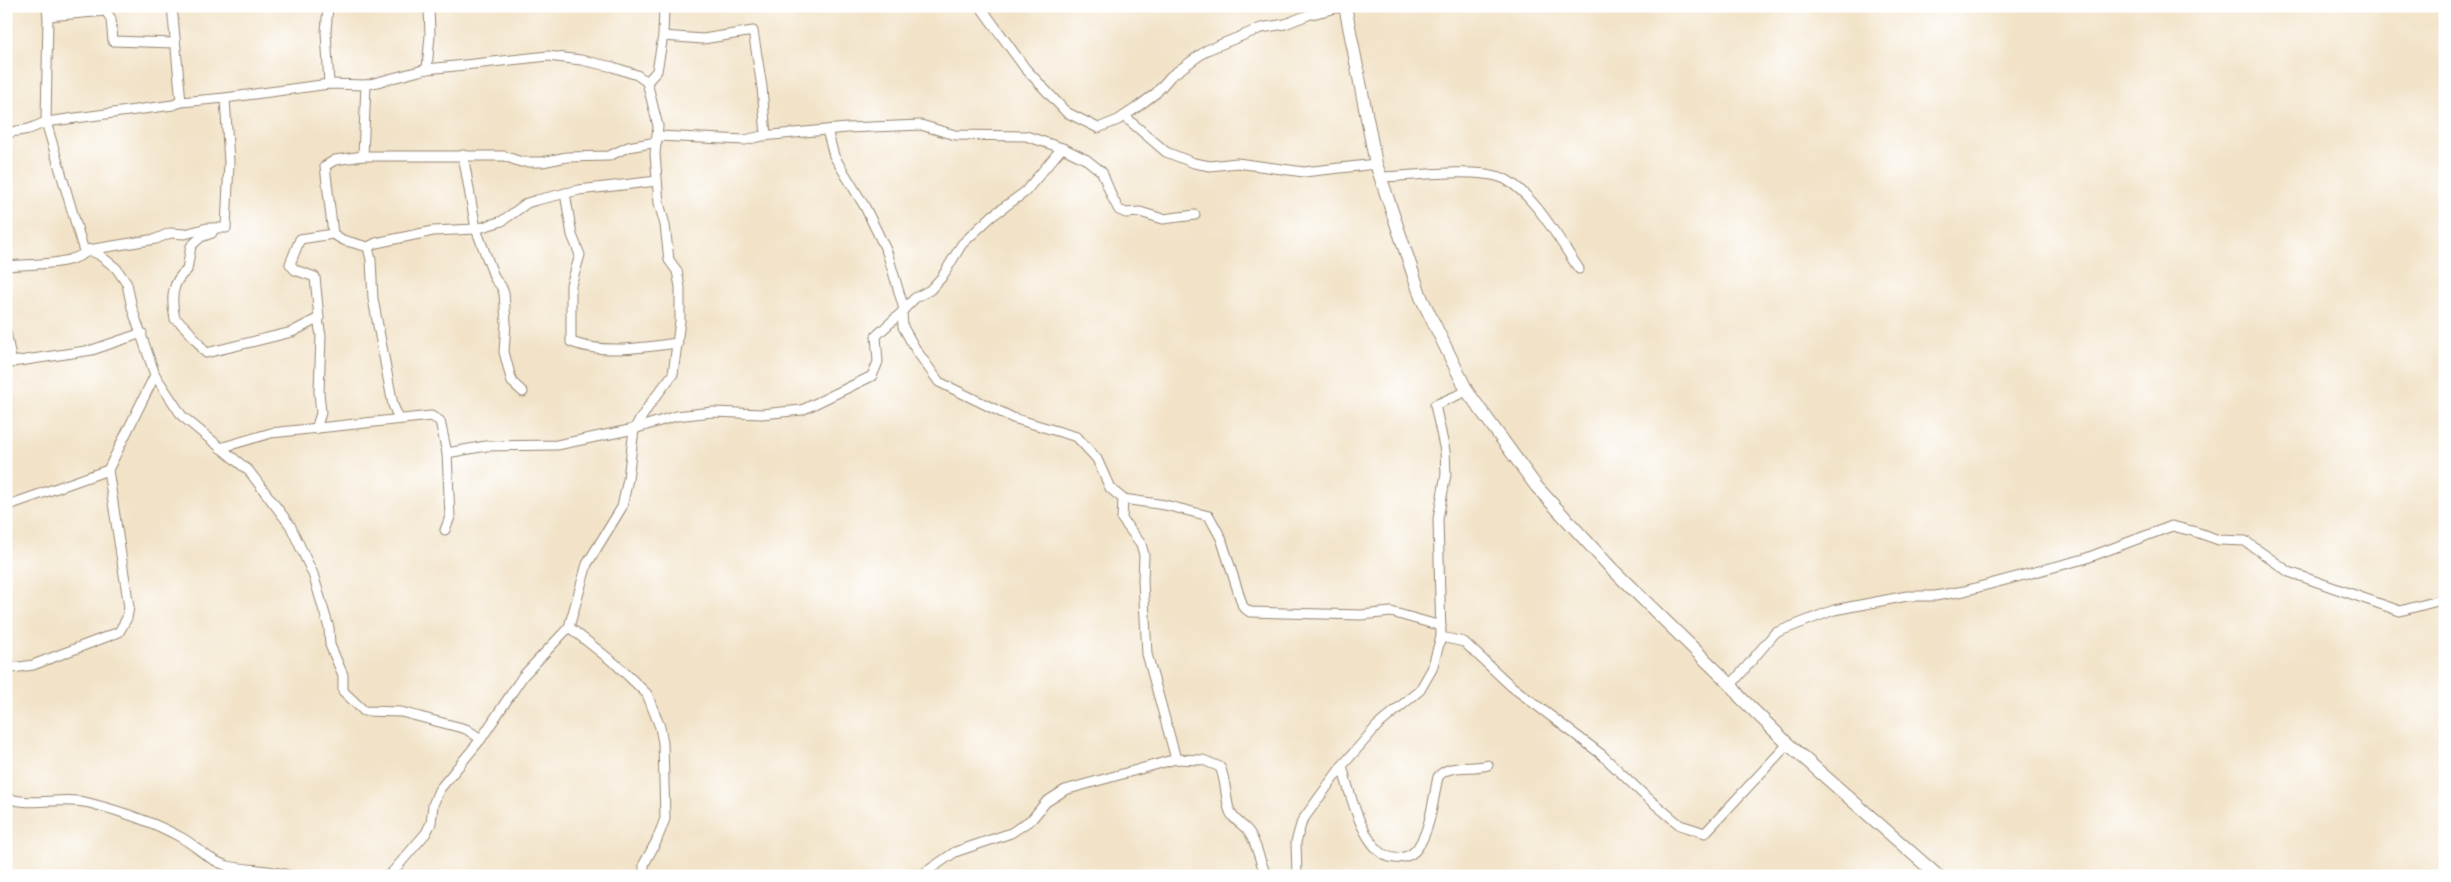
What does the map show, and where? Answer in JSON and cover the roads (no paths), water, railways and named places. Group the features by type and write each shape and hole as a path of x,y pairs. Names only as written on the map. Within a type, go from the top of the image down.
{"street":[{"path":"46,6 48,16 46,122 82,248 98,254 116,268 127,284 132,308 155,375 182,416 249,471 290,525 313,574 329,628 330,645 343,675 343,691 364,710 401,712 466,729 482,739"},
{"path":"172,6 180,102"},
{"path":"328,6 326,32 330,84"},
{"path":"426,69 430,34 429,6"},
{"path":"647,82 657,71 664,36 664,6"},
{"path":"980,6 1025,68 1066,112 1098,128 1124,116 1156,93 1170,76 1207,50 1261,28 1285,24 1308,15 1345,6 1376,164 1420,297 1467,391 1536,486 1611,568 1731,685 1740,697 1788,744 1938,876"},
{"path":"48,16 106,12 111,19 113,41 174,43"},
{"path":"664,36 703,39 753,31 762,87 766,136"},
{"path":"6,133 29,129 46,122 173,105 180,102 330,84 366,85 426,69 548,56 613,67 637,75 647,82 658,139 655,154 657,180 669,260 677,271 680,287 678,344 673,374 634,429 628,479 622,507 587,564 569,627 523,676 482,739 439,790 433,806 431,823 426,833 389,876"},
{"path":"363,156 366,85"},
{"path":"7,267 70,261 82,257 88,250 156,239 170,232 185,234 214,228 226,228 229,162 225,98"},
{"path":"1124,116 1166,152 1194,163 1210,166 1236,163 1304,172 1329,171 1376,164"},
{"path":"333,234 325,166 335,160 363,156 504,156 521,162 542,162 567,157 608,156 628,147 658,139 746,140 766,136 827,130 922,125 955,135 1026,136 1062,148 1087,160 1102,172 1119,210 1126,213 1140,212 1163,219 1194,215"},
{"path":"827,130 834,156 865,207 887,252 903,310 904,327 916,350 939,382 1013,418 1077,437 1097,459 1110,488 1123,498 1172,506 1209,516 1221,538 1232,566 1243,607 1250,612 1361,615 1390,612 1441,626"},
{"path":"447,453 486,446 556,445 634,429 676,416 713,412 762,414 802,410 872,376 878,362 876,336 915,298 930,290 942,276 962,244 992,216 1025,192 1062,148"},
{"path":"464,156 476,229 495,278 502,286 504,293 506,323 504,352 512,382 523,392"},
{"path":"1381,177 1478,173 1502,178 1540,210 1579,269"},
{"path":"316,429 321,413 319,392 321,336 318,319 319,310 316,277 295,270 290,264 300,239 333,234 343,240 368,247 376,243 433,232 476,229 502,221 527,203 565,193 657,180"},
{"path":"565,193 572,235 580,255 571,284 571,342 584,347 609,349 678,344"},
{"path":"214,228 212,233 201,237 191,246 187,270 178,276 172,300 175,319 184,324 195,342 206,353 292,332 318,319"},
{"path":"368,247 371,260 373,300 393,406 400,419"},
{"path":"6,332 9,363 92,350 142,333"},
{"path":"6,668 33,665 119,632 127,618 129,607 108,470 155,375"},
{"path":"1298,876 1296,842 1302,821 1342,766 1377,726 1420,690 1432,669 1441,626 1438,519 1446,474 1445,451 1435,405 1467,391"},
{"path":"220,448 271,433 430,416 440,421 447,453 450,517 446,530"},
{"path":"6,506 108,470"},
{"path":"1123,498 1122,519 1141,544 1144,555 1143,581 1147,654 1176,759"},
{"path":"1731,685 1775,633 1834,610 1907,596 1936,596 1982,587 2084,559 2172,526 2219,540 2245,541 2289,572 2400,611 2445,599"},
{"path":"569,627 618,666 646,694 660,727 663,743 665,819 656,842 644,864 644,876"},
{"path":"1440,637 1464,642 1511,686 1601,754 1643,794 1680,825 1705,833 1788,744"},
{"path":"920,876 955,852 1011,833 1032,819 1046,802 1065,790 1176,759 1203,760 1220,767 1224,776 1229,810 1236,822 1247,830 1258,850 1267,876"},
{"path":"1342,766 1360,824 1372,843 1387,857 1397,858 1408,856 1419,846 1427,828 1438,777 1444,770 1476,768 1488,765"},
{"path":"6,798 24,803 58,799 88,803 161,827 183,838 205,856 227,866 272,869 291,876"}]}
